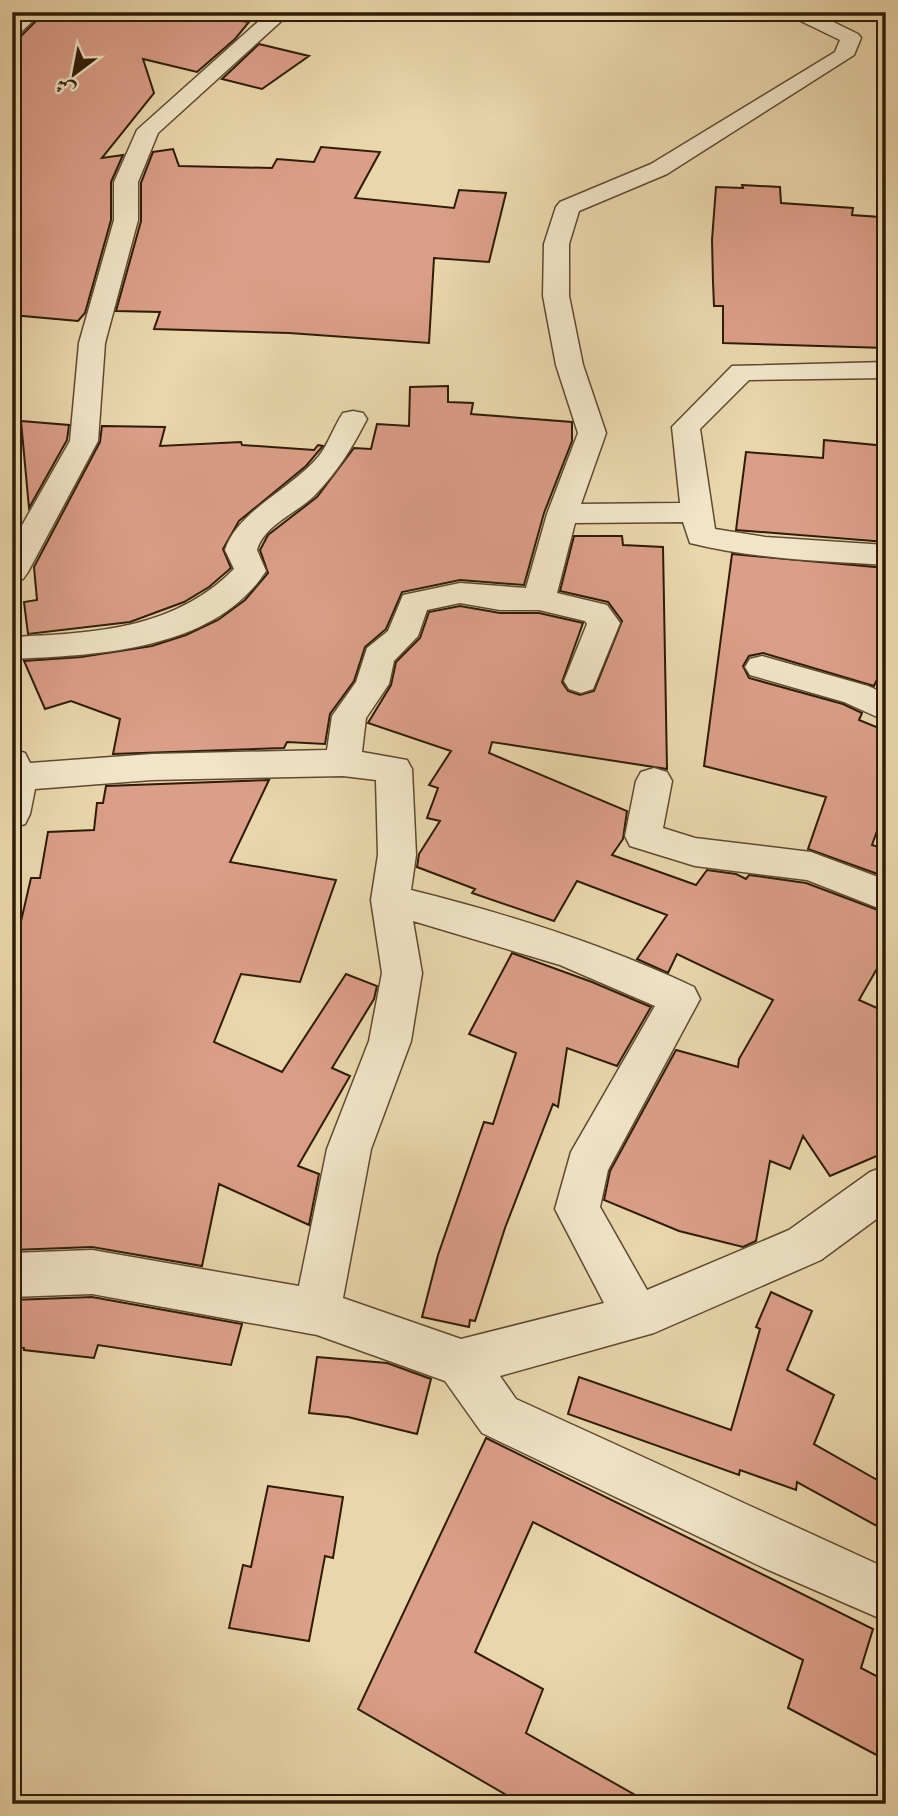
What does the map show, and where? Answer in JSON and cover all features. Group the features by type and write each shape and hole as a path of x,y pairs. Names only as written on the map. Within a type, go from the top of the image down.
{"street":[{"path":"12,30 32,12"},
{"path":"539,599 562,514 592,433 570,374 559,317 556,247 568,207 659,169 845,55 851,38 821,21 792,12"},
{"path":"12,572 84,441 92,343 126,220 126,182 148,130 271,13"},
{"path":"886,370 742,372 686,427 701,536 765,547 886,555"},
{"path":"12,648 74,645 137,634 181,623 212,606 250,571 241,550 246,534 302,491 333,458 353,419"},
{"path":"562,514 696,512"},
{"path":"343,763 349,716 372,684 379,656 402,636 414,602 460,593 500,599 539,599 596,613 604,623 581,681"},
{"path":"762,667 856,694 886,709"},
{"path":"12,814 16,770 343,763 394,769 397,855 390,900 402,973 390,1041 349,1150 317,1312"},
{"path":"654,781 643,836 695,852 811,866 886,896"},
{"path":"390,900 515,931 568,953 626,971 680,999 587,1166 576,1209 637,1317"},
{"path":"12,1275 92,1272 317,1312 461,1363 637,1317 805,1245 886,1186"},
{"path":"461,1363 499,1416 782,1550 886,1595"}],"building":[{"path":"45,12 174,12 249,22 235,39 197,72 143,59 154,93 102,158 123,155 111,182 111,220 85,313 78,321 12,315 12,38 21,36"},
{"path":"259,44 309,56 262,89 222,79"},
{"path":"321,147 380,152 355,198 454,208 459,190 506,193 489,262 434,258 429,343 289,333 154,329 160,312 116,311 141,221 141,183 153,152 173,149 179,166 272,168 277,159 314,162"},
{"path":"742,185 780,187 781,203 853,208 852,215 880,217 880,250 886,284 886,348 723,343 723,306 714,306 712,240 716,187 743,188"},
{"path":"448,386 448,402 473,403 471,414 572,422 572,441 544,513 524,585 460,580 402,592 386,629 365,647 354,681 330,714 325,744 287,742 284,748 113,754 120,719 71,701 45,709 24,661 81,657 152,646 186,635 218,620 245,600 268,573 260,550 268,535 317,497 354,448 371,449 377,424 409,426 410,387"},
{"path":"21,421 69,425 67,440 29,508"},
{"path":"102,426 165,427 160,446 241,442 242,445 314,450 318,445 323,446 306,466 239,521 223,549 231,568 209,587 184,602 130,622 28,634 24,602 37,600 34,567 100,442"},
{"path":"824,440 886,446 886,542 736,530 746,452 823,458"},
{"path":"574,536 622,536 623,545 663,547 667,769 492,742 489,753 627,811 623,839 612,855 696,885 707,870 736,874 746,879 749,875 806,883 886,913 886,953 859,1000 886,1012 886,1152 830,1176 803,1136 790,1169 770,1161 756,1241 743,1247 679,1231 604,1200 610,1171 676,1050 738,1067 739,1059 773,1000 677,954 668,973 637,959 667,915 577,881 554,921 472,893 475,889 417,867 419,854 440,821 427,818 438,788 429,785 451,751 368,723 391,685 396,662 420,638 429,612 460,606 500,613 539,613 583,623 562,682 568,691 580,695 594,691 622,621 608,602 560,591"},
{"path":"732,554 886,568 886,660 874,686 763,653 749,656 743,666 749,678 843,704 862,713 859,720 886,731 886,806 872,845 886,849 886,877 808,849 826,797 704,766"},
{"path":"269,780 230,862 336,880 300,982 241,974 214,1042 282,1072 346,974 377,986 374,999 332,1068 350,1076 298,1166 319,1174 309,1225 219,1184 202,1266 92,1247 12,1250 12,960 31,878 40,878 48,832 94,830 97,803 103,803 106,786"},
{"path":"512,953 651,1007 617,1066 567,1048 558,1107 553,1104 505,1228 475,1321 470,1320 469,1327 422,1317 438,1255 484,1122 493,1124 516,1053 469,1034"},
{"path":"771,1292 812,1311 787,1370 834,1395 814,1444 886,1485 886,1531 797,1482 796,1490 740,1470 739,1475 568,1414 579,1377 731,1430 760,1329 756,1327"},
{"path":"92,1297 242,1324 231,1365 98,1345 94,1358 24,1350 12,1346 12,1300"},
{"path":"317,1357 387,1363 431,1379 417,1434 348,1417 309,1413"},
{"path":"486,1438 873,1629 861,1668 886,1681 886,1760 788,1708 803,1660 533,1522 475,1652 543,1689 526,1733 651,1804 522,1804 358,1709"},
{"path":"268,1486 343,1497 333,1558 325,1556 309,1641 229,1628 243,1565 251,1567"}]}
